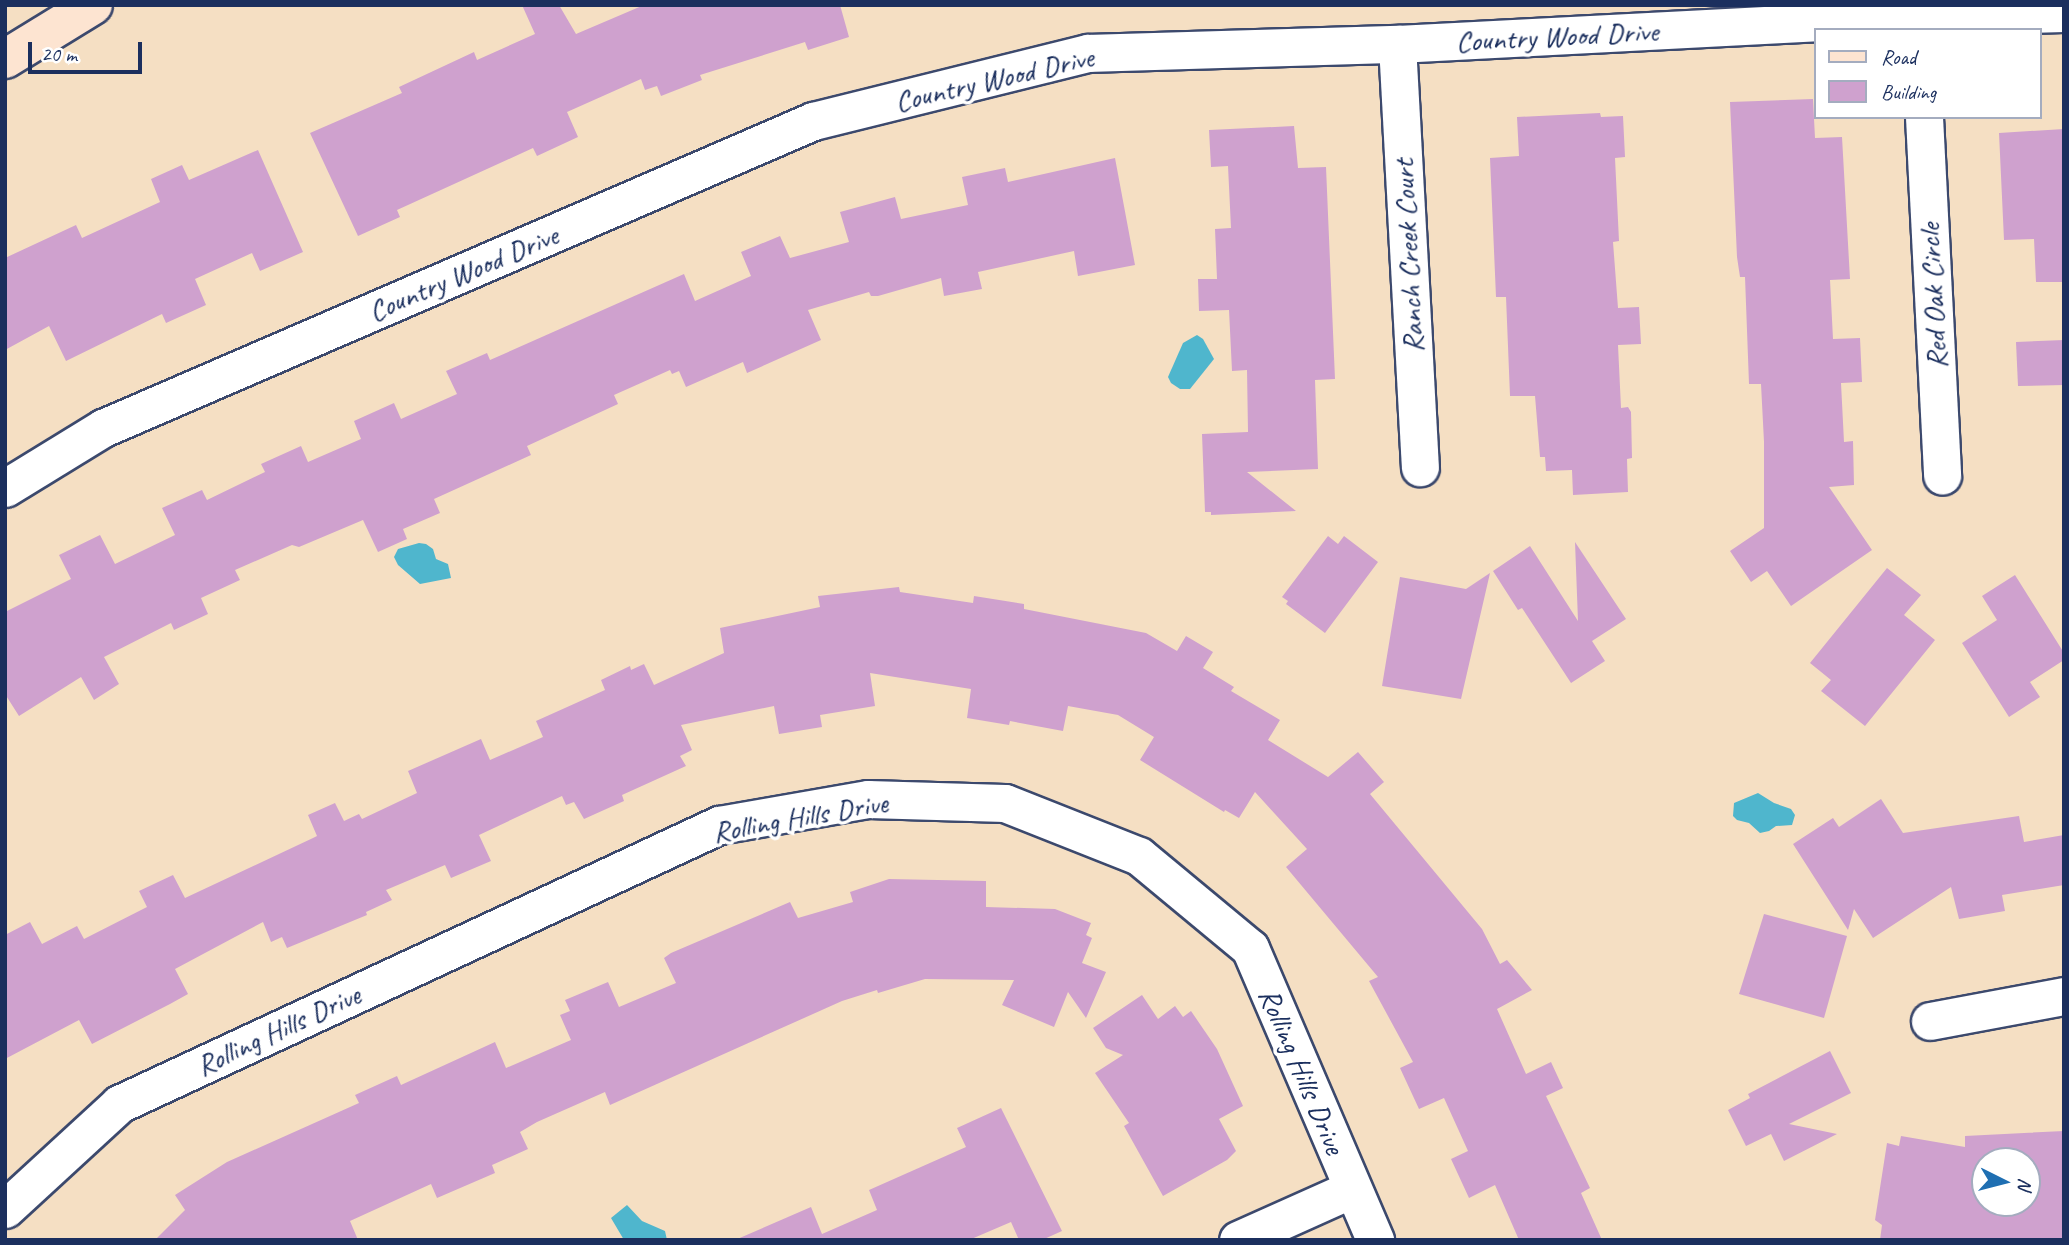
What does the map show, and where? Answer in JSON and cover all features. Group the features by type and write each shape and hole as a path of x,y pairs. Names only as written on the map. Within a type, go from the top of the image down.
{"main road":[{"path":"5,60 93,5"}],"street":[{"name":"Country Wood Drive","path":"5,488 103,429 813,121 1088,53 1397,44 1920,23 2064,13"},
{"name":"Ranch Creek Court","path":"1397,44 1420,467"},
{"name":"Red Oak Circle","path":"1924,119 1942,475"},
{"name":"Rolling Hills Drive","path":"5,1209 119,1104 719,825 868,799 1005,803 1139,856 1250,948 1375,1240"},
{"path":"1930,1021 2064,996"},
{"path":"1238,1240 1352,1189"}],"water":[{"path":"1197,335 1203,339 1214,359 1190,389 1180,389 1171,383 1168,377 1183,343"},
{"path":"419,543 433,549 436,559 448,564 451,578 420,584 398,565 394,557 398,549"},
{"path":"1758,793 1791,809 1795,815 1792,825 1776,826 1760,833 1749,823 1737,820 1733,816 1734,803"},
{"path":"627,1205 642,1221 665,1231 667,1240 624,1240 611,1218"}],"building":[{"path":"522,5 559,5 576,34 644,5 840,5 849,37 808,50 805,42 700,75 702,80 661,96 657,86 645,90 641,79 567,112 578,137 537,156 533,148 397,210 400,217 358,236 310,133 402,93 399,87 474,52 477,60 535,34"},
{"path":"1813,99 1815,138 1842,137 1850,279 1830,280 1833,339 1860,338 1862,382 1841,383 1844,442 1853,441 1854,485 1829,487 1872,550 1791,606 1767,571 1751,582 1730,551 1764,528 1764,442 1761,384 1749,384 1745,277 1740,277 1737,257 1730,102"},
{"path":"1600,113 1601,117 1623,116 1625,157 1615,158 1619,241 1613,242 1618,308 1639,307 1641,344 1618,345 1621,408 1628,407 1631,412 1632,458 1627,459 1628,492 1573,495 1572,470 1546,471 1545,457 1540,457 1535,396 1510,396 1506,297 1496,297 1490,158 1519,156 1517,117"},
{"path":"1294,126 1298,168 1326,167 1335,379 1315,380 1318,469 1247,472 1296,511 1211,515 1211,512 1205,512 1202,434 1248,432 1247,370 1232,371 1229,310 1199,311 1198,279 1217,279 1215,229 1231,228 1228,166 1211,167 1209,130"},
{"path":"2064,129 2064,282 2036,282 2034,239 2004,240 1999,133"},
{"path":"258,150 303,252 260,271 252,253 195,279 206,305 166,323 162,314 66,361 49,326 5,350 5,258 76,225 82,238 160,202 151,179 182,165 189,180"},
{"path":"1115,158 1135,265 1078,276 1074,251 978,272 982,289 944,296 941,278 878,296 871,296 869,292 808,310 821,340 747,373 743,362 686,387 679,371 672,374 670,370 614,395 618,404 527,446 531,455 434,499 440,513 403,529 407,539 378,552 363,520 299,547 292,545 235,570 240,580 201,598 208,614 174,630 171,623 104,657 119,684 94,700 81,677 19,716 5,694 5,612 71,579 59,555 100,535 115,564 175,535 162,508 202,490 207,500 265,472 261,464 301,446 308,462 361,439 354,421 394,403 401,419 457,394 446,371 487,353 490,360 684,274 695,301 751,276 741,252 780,236 790,258 849,242 840,212 895,197 901,219 968,205 962,177 1005,168 1008,182"},
{"path":"2064,340 2064,385 2018,386 2016,342"},
{"path":"1328,536 1338,544 1344,536 1378,562 1325,633 1286,604 1288,601 1282,597"},
{"path":"1575,542 1626,619 1592,641 1605,661 1571,683 1522,608 1518,610 1493,571 1530,546 1578,621"},
{"path":"1887,568 1921,595 1904,615 1935,640 1865,726 1821,691 1831,680 1810,663"},
{"path":"1490,573 1461,699 1382,686 1400,577 1466,589"},
{"path":"2015,575 2064,653 2064,660 2030,682 2040,697 2009,717 1962,643 1997,620 1982,596"},
{"path":"899,587 900,592 973,603 974,596 1024,604 1024,609 1146,633 1177,651 1186,636 1213,652 1203,668 1234,687 1231,691 1280,720 1268,740 1328,777 1358,752 1384,782 1370,794 1482,929 1500,964 1507,960 1532,990 1497,1009 1526,1074 1551,1062 1563,1088 1546,1096 1590,1188 1581,1193 1602,1240 1519,1240 1495,1185 1469,1198 1451,1159 1468,1151 1444,1098 1419,1109 1400,1068 1413,1062 1369,981 1378,977 1286,867 1307,849 1255,792 1239,818 1225,810 1224,812 1140,760 1154,737 1118,715 1068,706 1063,731 1010,721 1009,725 967,718 971,689 870,673 875,706 820,715 822,727 779,734 774,706 681,725 692,750 680,756 686,766 622,795 624,801 584,819 574,802 566,805 562,796 479,835 491,861 451,878 445,865 386,890 392,900 366,912 367,915 287,948 282,937 271,942 263,922 175,969 188,994 170,1004 92,1044 79,1020 5,1059 5,935 30,922 42,944 77,926 84,939 147,907 139,891 173,875 185,898 317,836 308,815 335,803 344,821 359,814 362,819 417,793 408,771 481,739 490,760 543,737 536,721 605,690 601,680 630,666 631,670 644,664 654,685 724,653 720,628 820,607 818,596"},
{"path":"1881,799 1903,833 2019,816 2024,842 2064,835 2064,885 2002,895 2005,911 1959,919 1951,887 1873,938 1854,909 1848,930 1793,844 1833,818 1839,827"},
{"path":"889,879 986,881 986,907 1055,909 1091,923 1086,935 1092,938 1082,963 1106,972 1086,1018 1068,992 1054,1027 1002,1005 1014,980 925,979 878,993 877,990 842,1001 610,1105 605,1092 537,1122 520,1132 528,1149 492,1165 495,1173 437,1198 431,1184 350,1221 358,1240 155,1240 185,1210 175,1195 227,1162 359,1103 355,1095 397,1076 401,1085 495,1042 506,1068 571,1040 560,1015 570,1011 565,1000 608,982 619,1007 676,983 664,958 671,953 790,902 798,918 853,902 850,892"},
{"path":"1764,914 1847,936 1824,1018 1739,994"},
{"path":"1142,995 1158,1019 1175,1006 1183,1017 1191,1011 1217,1049 1243,1106 1219,1119 1236,1151 1227,1160 1163,1196 1124,1126 1129,1123 1095,1073 1123,1055 1106,1048 1093,1028"},
{"path":"1830,1051 1851,1093 1789,1124 1837,1134 1784,1161 1771,1134 1746,1146 1728,1110 1750,1098 1748,1094"},
{"path":"1001,1108 1062,1231 1042,1240 1019,1240 1011,1222 969,1240 735,1240 811,1207 822,1234 877,1210 869,1190 966,1147 957,1128"},
{"path":"2064,1131 2064,1240 1880,1240 1882,1225 1875,1220 1887,1143 1899,1146 1901,1136 1965,1147 1965,1136"}]}
